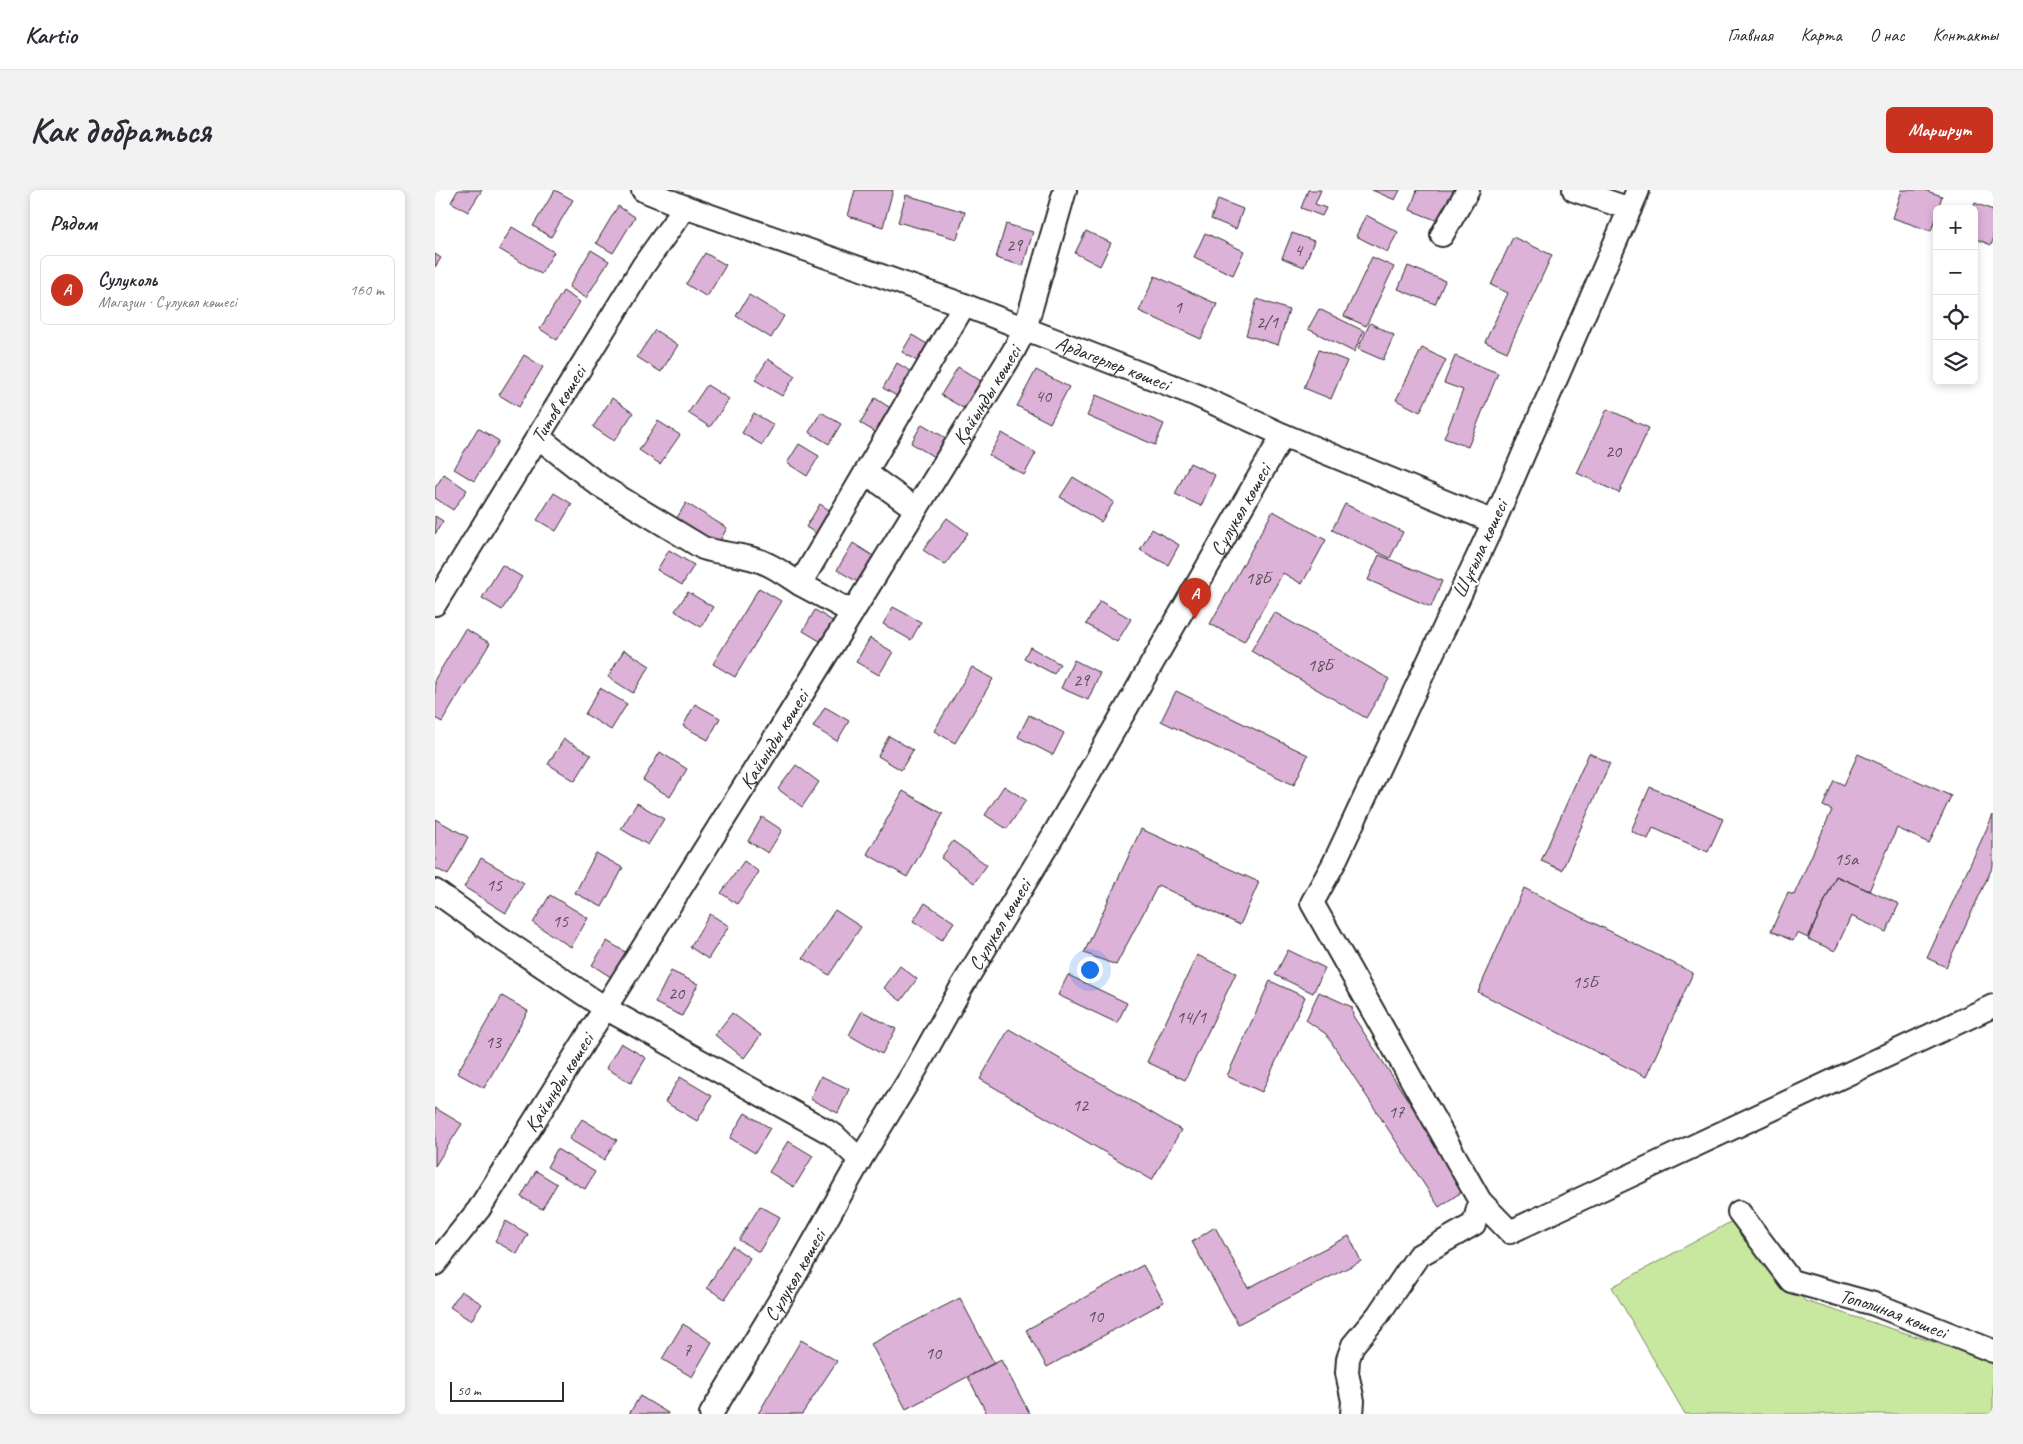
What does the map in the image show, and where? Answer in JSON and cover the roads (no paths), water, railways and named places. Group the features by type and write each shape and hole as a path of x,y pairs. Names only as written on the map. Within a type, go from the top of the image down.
{"street":[{"name":"Ардагерлер көшесі","path":"643,190 685,207 964,305 1196,395 1283,436 1494,522"},
{"name":"Қайыңды көшесі","path":"435,1264 479,1209 853,612 1013,352 1025,329 1065,190"},
{"path":"1442,235 1468,190"},
{"path":"1574,190 1634,199"},
{"name":"Шұғыла көшесі","path":"1480,1201 1312,903 1333,863 1494,522 1634,199"},
{"name":"Титов көшесі","path":"435,604 643,266 685,207"},
{"path":"800,584 964,305"},
{"name":"Сұлукөл көшесі","path":"711,1414 794,1277 860,1160 1053,836 1283,436"},
{"path":"538,438 599,485 703,548 766,563 800,584 853,612"},
{"path":"866,473 916,509"},
{"path":"435,890 499,937 605,1008 834,1135 860,1160"},
{"path":"1480,1201 1510,1232 1993,1006"},
{"path":"1352,1414 1353,1401 1347,1373 1348,1359 1353,1345 1378,1315 1418,1256 1474,1224 1480,1201"},
{"name":"Тополиная көшесі","path":"1739,1212 1791,1281 1874,1304 1993,1351"}],"place":[{"name":"Сулуколь","path":"1195,619"}]}
